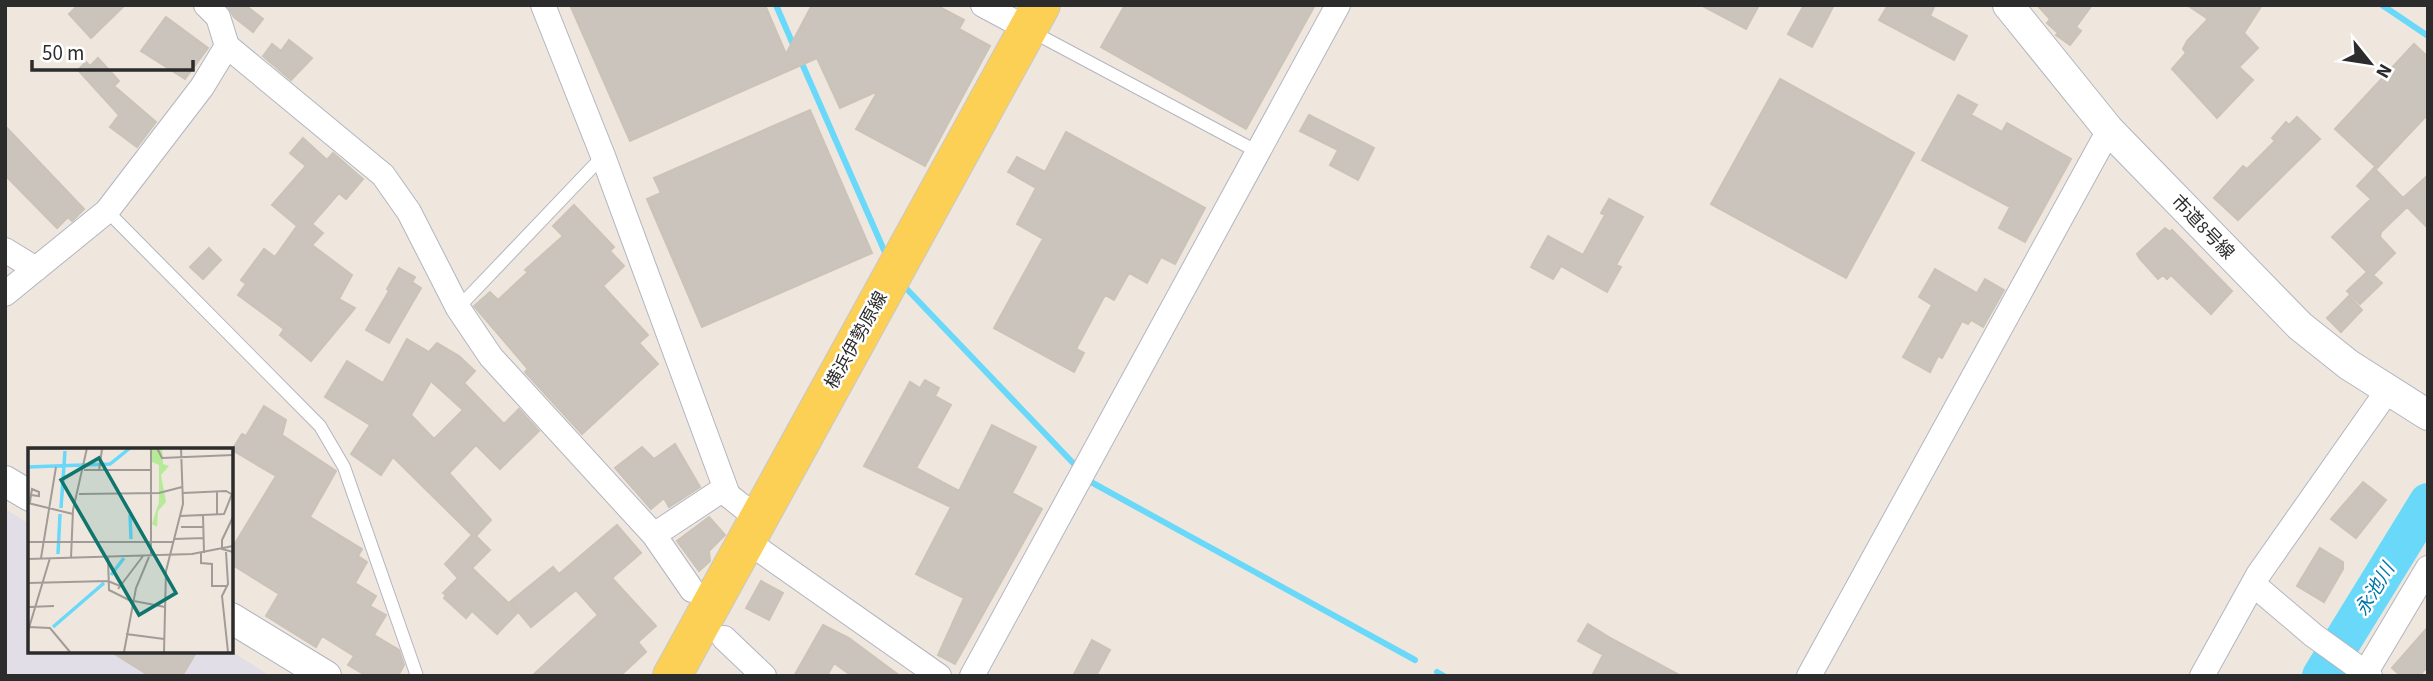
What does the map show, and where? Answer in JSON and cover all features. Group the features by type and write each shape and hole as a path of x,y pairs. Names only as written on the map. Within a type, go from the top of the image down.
{"main road":[{"name":"横浜伊勢原線","path":"672,676 1034,17"}],"street":[{"path":"543,5 603,156 728,495 752,530 939,676"},
{"path":"983,5 1034,17"},
{"path":"972,676 1338,5"},
{"name":"市道8号線","path":"2008,5 2109,130 2300,326 2388,390 2428,415"},
{"path":"217,9 227,46 383,174 409,212 458,308 491,357 654,535 692,590"},
{"path":"5,294 107,211 202,87 227,46"},
{"path":"1809,676 2109,130"},
{"path":"5,250 36,269"},
{"path":"2202,676 2253,583 2388,390"},
{"path":"5,481 28,495"},
{"path":"654,535 725,488"},
{"path":"2253,583 2318,638 2366,673 2428,568"},
{"path":"233,619 326,676"},
{"path":"724,638 764,676"}],"lane":[{"path":"1034,17 1258,152"},
{"path":"458,308 603,156"},
{"path":"107,211 320,426 344,467 417,676"}],"shaded area":[{"path":"5,509 28,523 28,653 233,652 270,676 5,676"}],"building":[{"path":"78,5 125,5 91,38 69,14"},
{"path":"227,5 245,5 263,19 253,32 234,17"},
{"path":"570,5 765,5 786,54 812,5 936,5 964,20 959,29 990,46 925,166 856,129 878,91 840,108 817,58 630,141"},
{"path":"1125,5 1315,5 1246,129 1101,47"},
{"path":"1701,5 1759,5 1746,29"},
{"path":"1804,5 1834,5 1812,47 1788,34"},
{"path":"1888,5 1935,5 1930,16 1967,36 1954,60 1879,20"},
{"path":"2037,5 2092,5 2076,27 2081,31 2070,45 2056,35 2058,33 2047,23 2050,19"},
{"path":"2187,5 2262,5 2244,33 2258,48 2239,67 2253,80 2217,118 2172,69 2186,53 2183,49 2187,41 2208,19"},
{"path":"166,17 208,48 185,79 141,51"},
{"path":"289,40 312,58 291,80 263,56 272,44 281,51"},
{"path":"2414,44 2428,57 2428,114 2377,168 2335,129"},
{"path":"98,58 119,81 114,86 156,122 137,147 110,127 119,115 78,70 86,62 90,66"},
{"path":"1780,79 1914,153 1846,278 1711,204"},
{"path":"1958,95 1977,105 1971,115 2002,132 2007,123 2071,159 2025,242 1999,228 2010,207 1922,160"},
{"path":"810,110 872,253 702,327 647,199 661,193 654,178"},
{"path":"1309,115 1374,148 1358,180 1330,165 1338,150 1300,131"},
{"path":"2297,117 2320,139 2238,220 2214,198 2243,166 2247,169 2275,141 2272,138 2286,122 2289,125"},
{"path":"5,126 84,209 72,221 68,217 57,228 5,175"},
{"path":"1066,132 1205,208 1175,264 1161,257 1147,283 1129,273 1114,300 1105,295 1076,349 1084,353 1074,372 994,328 1043,239 1017,224 1036,188 1008,172 1017,157 1045,172"},
{"path":"303,138 327,160 333,153 363,179 346,199 339,193 312,224 323,233 312,245 352,275 339,299 355,308 311,361 280,335 284,329 238,295 246,284 241,280 264,249 275,257 297,226 272,205 306,166 290,153"},
{"path":"2374,168 2403,198 2428,175 2428,228 2407,207 2381,232 2380,237 2395,253 2373,275 2382,283 2360,304 2347,291 2367,272 2332,237 2371,199 2357,186"},
{"path":"1609,199 1643,217 1616,265 1621,267 1607,292 1561,266 1553,279 1531,267 1548,236 1583,255 1605,215 1601,213"},
{"path":"574,205 614,247 610,251 624,266 603,286 648,335 639,343 658,364 582,434 525,372 528,369 474,306 490,292 498,300 528,272 525,270 563,236 553,226"},
{"path":"2165,228 2170,232 2172,230 2232,291 2211,314 2171,275 2167,279 2163,275 2158,279 2137,254"},
{"path":"209,248 221,260 203,279 190,267"},
{"path":"399,268 415,277 412,282 421,288 389,343 366,330"},
{"path":"1935,269 1977,293 1985,279 2004,290 1983,327 1971,320 1968,324 1962,321 1942,358 1938,356 1930,372 1903,357 1932,305 1919,297"},
{"path":"2349,296 2362,310 2341,332 2327,318"},
{"path":"407,339 429,352 437,343 459,356 475,371 464,383 504,424 519,409 539,431 500,469 476,445 449,473 491,520 476,536 490,550 472,568 518,612 497,634 472,611 466,618 444,598 446,595 443,593 458,578 445,564 472,535 393,457 381,475 351,454 370,425 325,397 347,361 383,383","holes":["431,381 463,410 434,439 411,415"]},
{"path":"925,380 939,388 935,396 951,405 916,468 959,491 992,425 1036,447 1012,493 1042,509 955,664 938,655 964,598 916,574 951,507 864,466 910,382 920,388"},
{"path":"264,406 286,420 282,435 336,471 310,517 362,549 358,556 367,562 355,583 376,596 370,606 386,615 374,635 399,650 404,665 398,676 367,676 348,665 354,656 322,636 316,647 266,616 279,594 233,565 233,547 276,476 233,451 242,434 246,436"},
{"path":"675,444 700,487 669,507 664,498 651,509 615,468 642,447 654,459"},
{"path":"2363,482 2386,500 2356,538 2331,519"},
{"path":"709,517 725,535 709,551 710,561 699,571 677,541"},
{"path":"617,525 641,553 612,578 656,626 638,642 646,652 620,676 532,676 598,615 576,590 531,627 510,602 553,567 559,574"},
{"path":"2320,548 2343,562 2343,569 2324,602 2297,586"},
{"path":"761,581 783,593 769,620 746,608"},
{"path":"1588,624 1681,676 1592,676 1603,655 1578,641"},
{"path":"823,625 849,638 900,676 852,676 834,663 827,676 794,676"},
{"path":"2428,627 2428,666 2419,676 2401,676 2392,668"},
{"path":"1092,640 1110,650 1096,676 1073,676"},
{"path":"113,653 196,653 182,676 150,676"}],"waterway":[{"path":"776,5 795,49"},
{"path":"2382,5 2428,36"},
{"path":"800,59 887,257"},
{"path":"902,284 1075,465"},
{"path":"1091,482 1415,660"},
{"name":"永池川","path":"2321,676 2428,502"},
{"path":"1437,672 1444,676"}]}
